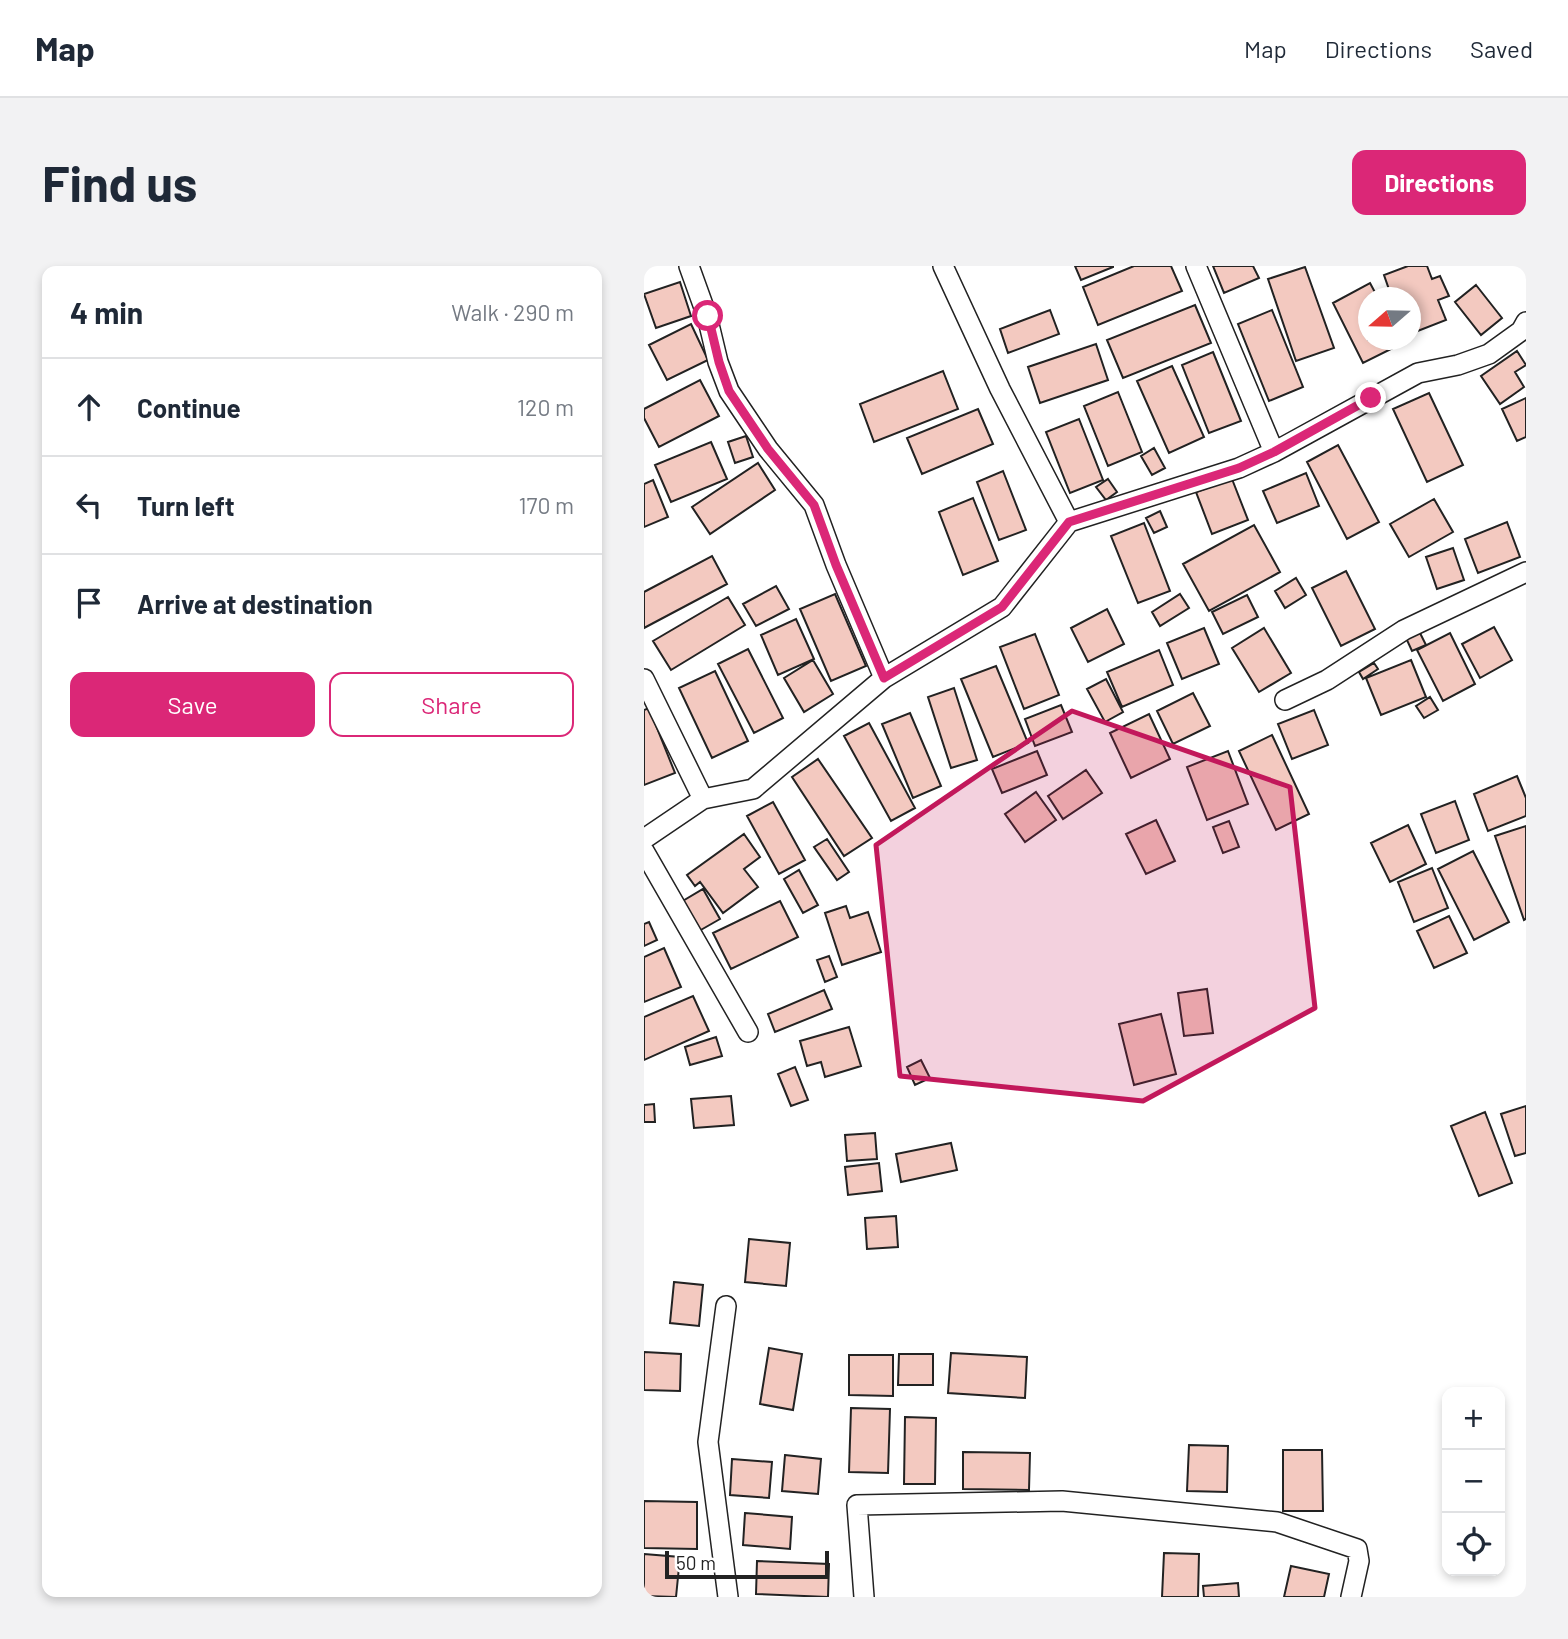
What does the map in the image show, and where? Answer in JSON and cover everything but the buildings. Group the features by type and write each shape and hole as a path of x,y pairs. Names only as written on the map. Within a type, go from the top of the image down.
{"street":[{"path":"689,266 708,316 729,391 768,449 814,505 836,565 884,678"},
{"path":"943,266 1000,389 1069,522"},
{"path":"1196,266 1274,452"},
{"path":"644,839 703,799 753,789 884,678 1002,607 1069,522 1239,468 1274,452 1418,373 1458,365 1489,354 1524,331"},
{"path":"1284,700 1327,680 1404,630 1526,572"},
{"path":"644,679 703,799"},
{"path":"644,850 748,1032"},
{"path":"726,1306 708,1442 727,1597"},
{"path":"864,1597 857,1505 1062,1501 1277,1522 1357,1549 1359,1561 1351,1597"}],"highlighted area":[{"path":"1072,711 1290,787 1315,1008 1143,1101 900,1076 876,845"}],"route":[{"path":"708,316 729,391 768,449 814,505 836,565 884,678 1002,607 1069,522 1239,468 1274,452 1371,398"}]}
